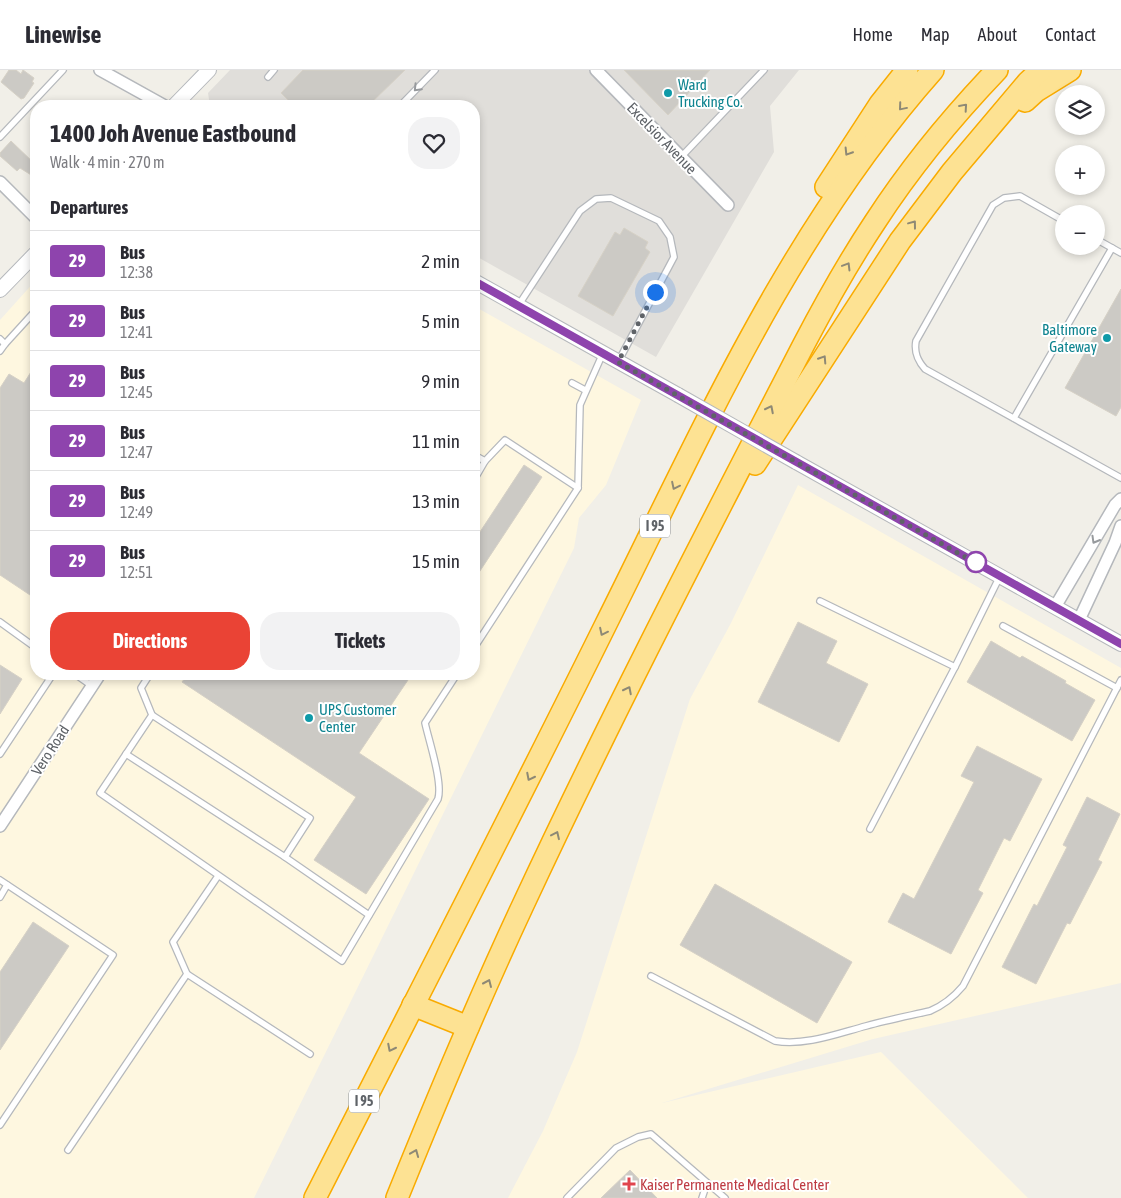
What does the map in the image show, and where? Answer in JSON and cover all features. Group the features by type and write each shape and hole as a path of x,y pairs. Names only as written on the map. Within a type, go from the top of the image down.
{"highway":[{"path":"693,451 751,323 794,242 854,142 880,104 907,70"},
{"name":"I 95","path":"315,1198 570,698 753,332 822,217 895,115 933,70"},
{"path":"397,1198 468,1027 522,906 580,784 804,344 876,220 911,172 960,111 997,70"},
{"path":"692,562 890,257 952,172 1028,82 1041,70"},
{"path":"952,172 994,128 1036,91 1070,70"},
{"path":"413,1005 468,1027"}],"street":[{"path":"100,70 154,100"},
{"path":"180,100 209,70"},
{"name":"Excelsior Avenue","path":"596,70 728,205"},
{"path":"0,182 30,212"},
{"path":"0,290 30,259"},
{"path":"480,284 1121,644"},
{"path":"1055,607 1115,505 1121,499"},
{"path":"1079,620 1115,544 1121,526"},
{"name":"Vero Road","path":"0,826 96,680"}],"lane":[{"path":"35,100 63,70"},
{"path":"268,77 274,70"},
{"path":"406,100 435,70"},
{"path":"681,158 764,70"},
{"path":"0,137 30,105"},
{"path":"1055,216 1020,196 1004,198 998,202 988,214 916,341 916,353 925,369 1121,478"},
{"path":"518,306 580,211 596,199 611,198 659,221 670,237 674,257 618,362"},
{"path":"1105,244 1121,253"},
{"path":"1014,418 1112,248"},
{"path":"0,351 30,317"},
{"path":"0,339 5,344"},
{"path":"480,639 578,488 580,405 603,353"},
{"path":"572,383 585,390"},
{"path":"480,470 505,440 578,488"},
{"path":"480,459 485,462"},
{"path":"870,829 955,667 1000,576"},
{"path":"820,601 955,667"},
{"path":"0,622 30,644"},
{"path":"1003,626 1117,688"},
{"path":"0,754 49,680"},
{"path":"84,680 92,686"},
{"path":"146,680 141,688 152,715 310,818 285,857"},
{"path":"152,715 100,794 342,961 440,795 425,723 453,680"},
{"path":"651,976 775,1041 788,1043 799,1043 830,1036 930,1011 941,1006 954,997 963,986 1121,680"},
{"path":"126,754 285,857 369,915"},
{"path":"218,876 173,942 187,974 310,1054"},
{"path":"0,880 113,955 0,1125"},
{"path":"0,897 8,885"},
{"path":"68,1150 187,974"},
{"path":"567,1198 616,1148 638,1137 651,1134 725,1198"},
{"path":"702,1198 707,1183"}],"shaded area":[{"path":"230,70 799,70 770,106 774,152 656,357 480,258 480,100 209,100 208,93"},
{"path":"30,287 30,680 480,680 480,309 641,400 606,485 579,518 574,548 254,1198 0,1198 0,320"},
{"path":"798,485 1121,668 1121,983 873,1039 662,1103 881,1052 1028,1198 508,1198 543,1131 577,1052 690,699 731,623"}],"building":[{"path":"9,70 16,70 21,74 23,70 34,78 32,82 34,83 24,98 21,99 1,82"},
{"path":"303,70 405,70 374,100 288,100 281,93"},
{"name":"Ward Trucking Co.","path":"624,70 710,70 668,115"},
{"path":"11,141 30,159 30,174 20,168 17,171 0,156 0,153"},
{"path":"624,228 648,242 645,248 650,252 613,316 578,296 615,232 620,235"},
{"name":"Baltimore Gateway","path":"1121,289 1121,407 1116,416 1065,388"},
{"path":"9,374 24,383 30,374 30,595 0,575 0,388"},
{"path":"524,465 542,477 480,571 480,532"},
{"path":"798,622 837,641 826,663 868,684 839,742 758,702"},
{"path":"991,641 1020,658 1022,656 1095,700 1072,741 967,682"},
{"path":"0,665 22,679 0,714"},
{"name":"UPS Customer Center","path":"184,680 408,680 359,753 429,799 366,894 314,860 356,797 182,682"},
{"path":"977,746 1042,779 1010,841 1004,838 978,890 983,893 951,954 888,922 903,893 914,899 974,782 961,776"},
{"path":"1087,797 1120,814 1098,860 1102,862 1070,924 1067,923 1036,984 1002,967 1034,904 1037,906 1067,847 1063,845"},
{"path":"715,884 852,962 817,1023 680,945"},
{"path":"33,922 69,946 0,1050 0,972"},
{"name":"Kaiser Permanente Medical Center","path":"630,1170 657,1198 601,1198"}],"bus line":[{"name":"29","path":"480,284 1121,644"}],"place":[{"name":"Ward Trucking Co.","path":"668,93"},
{"name":"Baltimore Gateway","path":"1107,338"},
{"name":"UPS Customer Center","path":"309,718"},
{"name":"Kaiser Permanente Medical Center","path":"629,1184"}],"route":[{"path":"655,292 618,362 983,567 976,562"}]}
